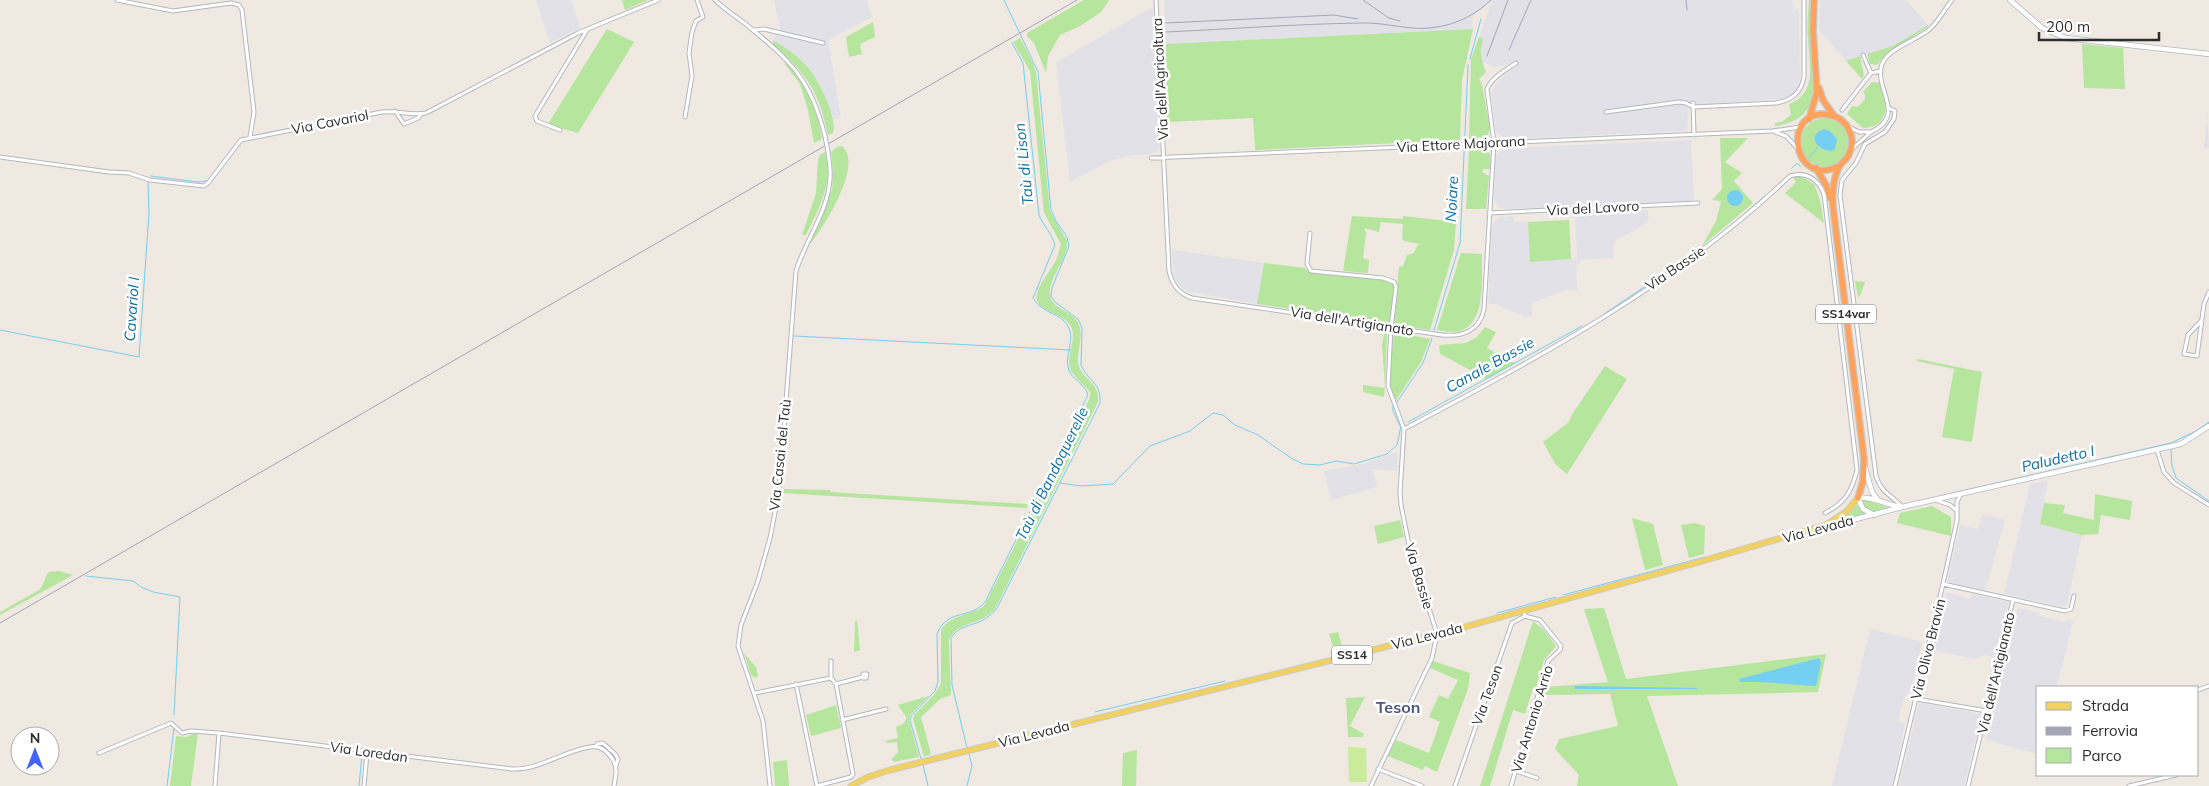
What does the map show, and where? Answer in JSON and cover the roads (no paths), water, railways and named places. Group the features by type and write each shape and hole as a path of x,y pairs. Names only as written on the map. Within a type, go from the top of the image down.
{"highway":[{"path":"1797,149 1797,137 1801,127 1809,119 1816,100 1817,81 1813,31 1814,0"},
{"path":"1817,81 1823,100 1834,116 1847,126 1852,137 1851,150"},
{"path":"1809,119 1821,115 1834,116"},
{"name":"SS14var","path":"1797,149 1804,162 1816,168 1826,185 1833,207"},
{"name":"SS14var","path":"1851,150 1847,159 1839,166 1833,184 1833,207 1865,468 1858,498"},
{"path":"1816,168 1828,170 1839,166"}],"main road":[{"path":"2010,0 2042,28 2066,38 2209,54"},
{"name":"Via Levada","path":"851,786 868,777 890,770 1437,634 1525,614 1811,530 1902,507 2181,444 2209,426"},
{"path":"1865,468 1872,492 1879,501"},
{"name":"Via Levada","path":"1874,515 1863,509 1858,498 1869,497 1902,507"},
{"name":"SS14","path":"1811,530 1841,516 1858,498"}],"street":[{"path":"117,0 173,11 231,3 240,5 254,112 250,137"},
{"path":"395,111 404,124 588,30 658,0"},
{"path":"685,117 692,76 689,53 692,32 696,21 703,17 697,0"},
{"path":"715,0 753,30 764,29 824,43"},
{"name":"Via dell'Agricoltura","path":"1156,0 1164,158"},
{"path":"1606,112 1679,102 1693,105 1776,104 1787,101 1797,95 1802,87 1804,77 1804,0"},
{"path":"1851,150 1882,125 1889,108 1881,70 1883,62 1889,55 1930,29 1952,0"},
{"path":"560,130 537,122 534,116 588,30"},
{"name":"Via Casai del Taù","path":"753,30 790,64 809,87 819,111 828,152 831,178 827,197 801,254 796,271 783,459 775,516 758,581 739,632 738,646 763,721 770,786"},
{"path":"1863,55 1871,73"},
{"name":"Via dell'Artigianato","path":"1164,158 1169,271 1173,283 1179,292 1192,298 1391,328 1451,336 1463,334 1473,329 1481,318 1484,308 1494,142 1487,89 1489,84 1502,72 1516,64"},
{"path":"1842,110 1871,73 1881,70"},
{"path":"1693,105 1694,135"},
{"path":"1889,108 1895,111 1896,114 1890,126 1885,132 1865,144 1856,163 1842,180 1840,195 1876,476 1878,484 1885,494 1896,498 1902,507"},
{"name":"Via Cavariol","path":"0,157 129,173 150,180 200,186 208,183 241,140 250,137 395,111 421,114"},
{"path":"1847,126 1859,132 1871,132"},
{"name":"Via Ettore Majorana","path":"1151,158 1694,135 1772,131 1801,127"},
{"path":"1772,131 1786,136 1797,149"},
{"name":"Via Bassie","path":"1437,634 1411,553 1403,520 1400,492 1404,429 1509,373 1601,319 1730,230 1790,176 1800,174 1814,178 1824,194 1857,470 1850,493 1843,502 1825,513"},
{"name":"Via del Lavoro","path":"1489,213 1698,203"},
{"path":"1310,233 1306,264 1311,271 1383,278 1394,282 1396,287 1391,328 1388,386 1404,429"},
{"path":"2201,321 2188,335 2184,354 2197,356 2204,304 2209,292"},
{"path":"2157,450 2164,472 2174,483 2209,505"},
{"name":"Via Olivo Bravin","path":"1895,786 1943,584 1957,520 1958,498 1961,494"},
{"path":"1949,497 1950,505"},
{"path":"1949,497 1956,509"},
{"path":"1935,500 1956,509"},
{"name":"Via dell'Artigianato","path":"1943,584 2013,600 1968,786"},
{"path":"2013,600 2068,611 2071,609 2074,596"},
{"name":"Via Antonio Arrio","path":"1511,786 1548,661 1560,650 1560,646 1540,620 1525,614"},
{"name":"Via Teson","path":"1455,786 1512,623 1525,614"},
{"path":"1371,786 1432,658 1437,634"},
{"path":"796,684 817,786 851,777 853,772 836,684 831,678 831,660"},
{"path":"836,684 863,677"},
{"path":"755,693 831,678"},
{"path":"1916,699 1987,711"},
{"path":"842,720 886,709"},
{"name":"Via Loredan","path":"99,753 171,723 182,733 191,731 219,733 318,744 367,753 520,770 540,765 591,746 610,756 616,766 614,786"},
{"path":"215,786 219,733"},
{"path":"364,786 367,753"},
{"path":"1378,769 1422,786"},
{"path":"1516,771 1537,778"},
{"path":"2129,786 2172,776"}],"water":[{"path":"1824,129 1830,131 1837,139 1835,149 1831,151 1821,148 1815,139 1816,135"},
{"path":"1735,190 1741,192 1743,198 1741,204 1735,206 1729,204 1727,198 1729,192"},
{"path":"1819,658 1821,663 1816,686 1740,682 1739,679"},
{"path":"1575,686 1697,688 1697,689 1575,689"}],"waterway":[{"name":"Taù di Bandoquerelle","path":"967,748 952,685 951,638 960,629 984,619 997,608 1100,403 1098,390 1081,365 1082,328 1078,319 1055,302 1051,296 1052,288 1069,246 1067,237 1051,210 1038,72 1004,0"},
{"name":"Noiare","path":"1470,59 1481,19"},
{"name":"Taù di Lison","path":"921,759 910,720 911,716 935,691 938,682 937,634 941,626 947,621 953,617 973,611 985,602 1088,395 1084,387 1069,371 1068,361 1071,338 1068,326 1060,318 1036,303 1033,298 1055,245 1039,215 1023,63 1012,43"},
{"name":"Noiare","path":"1434,330 1460,243 1468,65"},
{"name":"Cavariol I","path":"356,119 386,113"},
{"name":"Canale Bassie","path":"1809,158 1818,147"},
{"name":"Canale Bassie","path":"1792,168 1797,163 1801,167"},
{"name":"Cavariol I","path":"151,176 198,182 206,181"},
{"name":"Cavariol I","path":"0,330 139,357 149,213 148,182"},
{"name":"Canale Bassie","path":"1735,222 1766,195"},
{"name":"Canale Bassie","path":"1604,314 1699,250"},
{"name":"Canale Bassie","path":"1408,422 1582,326"},
{"path":"794,336 1070,350"},
{"name":"Noiare","path":"1397,402 1423,363 1432,338"},
{"name":"Noiare","path":"1393,406 1393,411 1400,426"},
{"name":"Canale Bassie","path":"1060,483 1081,486 1113,484 1150,446 1190,431 1213,413 1223,415 1235,425 1258,435 1303,464 1320,465 1336,461 1354,464 1387,454 1397,445 1401,426"},
{"name":"Paludetto I","path":"1949,494 2171,443 2196,431 2209,422"},
{"name":"Paludetto I","path":"2171,450 2172,466 2176,478 2209,501"},
{"name":"Paludetto I","path":"1717,554 1744,546"},
{"path":"1563,595 1705,557"},
{"path":"86,576 133,581 153,592 180,597 174,715"},
{"path":"1497,613 1556,597"},
{"path":"1095,712 1225,681"},
{"path":"167,786 174,728"},
{"name":"Taù di Bandoquerelle","path":"967,786 972,766 969,754"},
{"path":"359,786 362,755"},
{"name":"Taù di Lison","path":"923,765 928,786"}],"railway":[{"path":"0,623 1077,0"},
{"path":"1363,0 1389,18 1400,21"},
{"path":"1166,32 1361,23 1428,28 1445,26 1459,21 1473,14 1491,0"},
{"path":"1487,56 1508,0"},
{"path":"1509,50 1531,0"},
{"path":"1686,0 1687,10"},
{"path":"1166,23 1334,15 1358,19"}],"district":[{"name":"Teson","path":"1398,707"}]}
